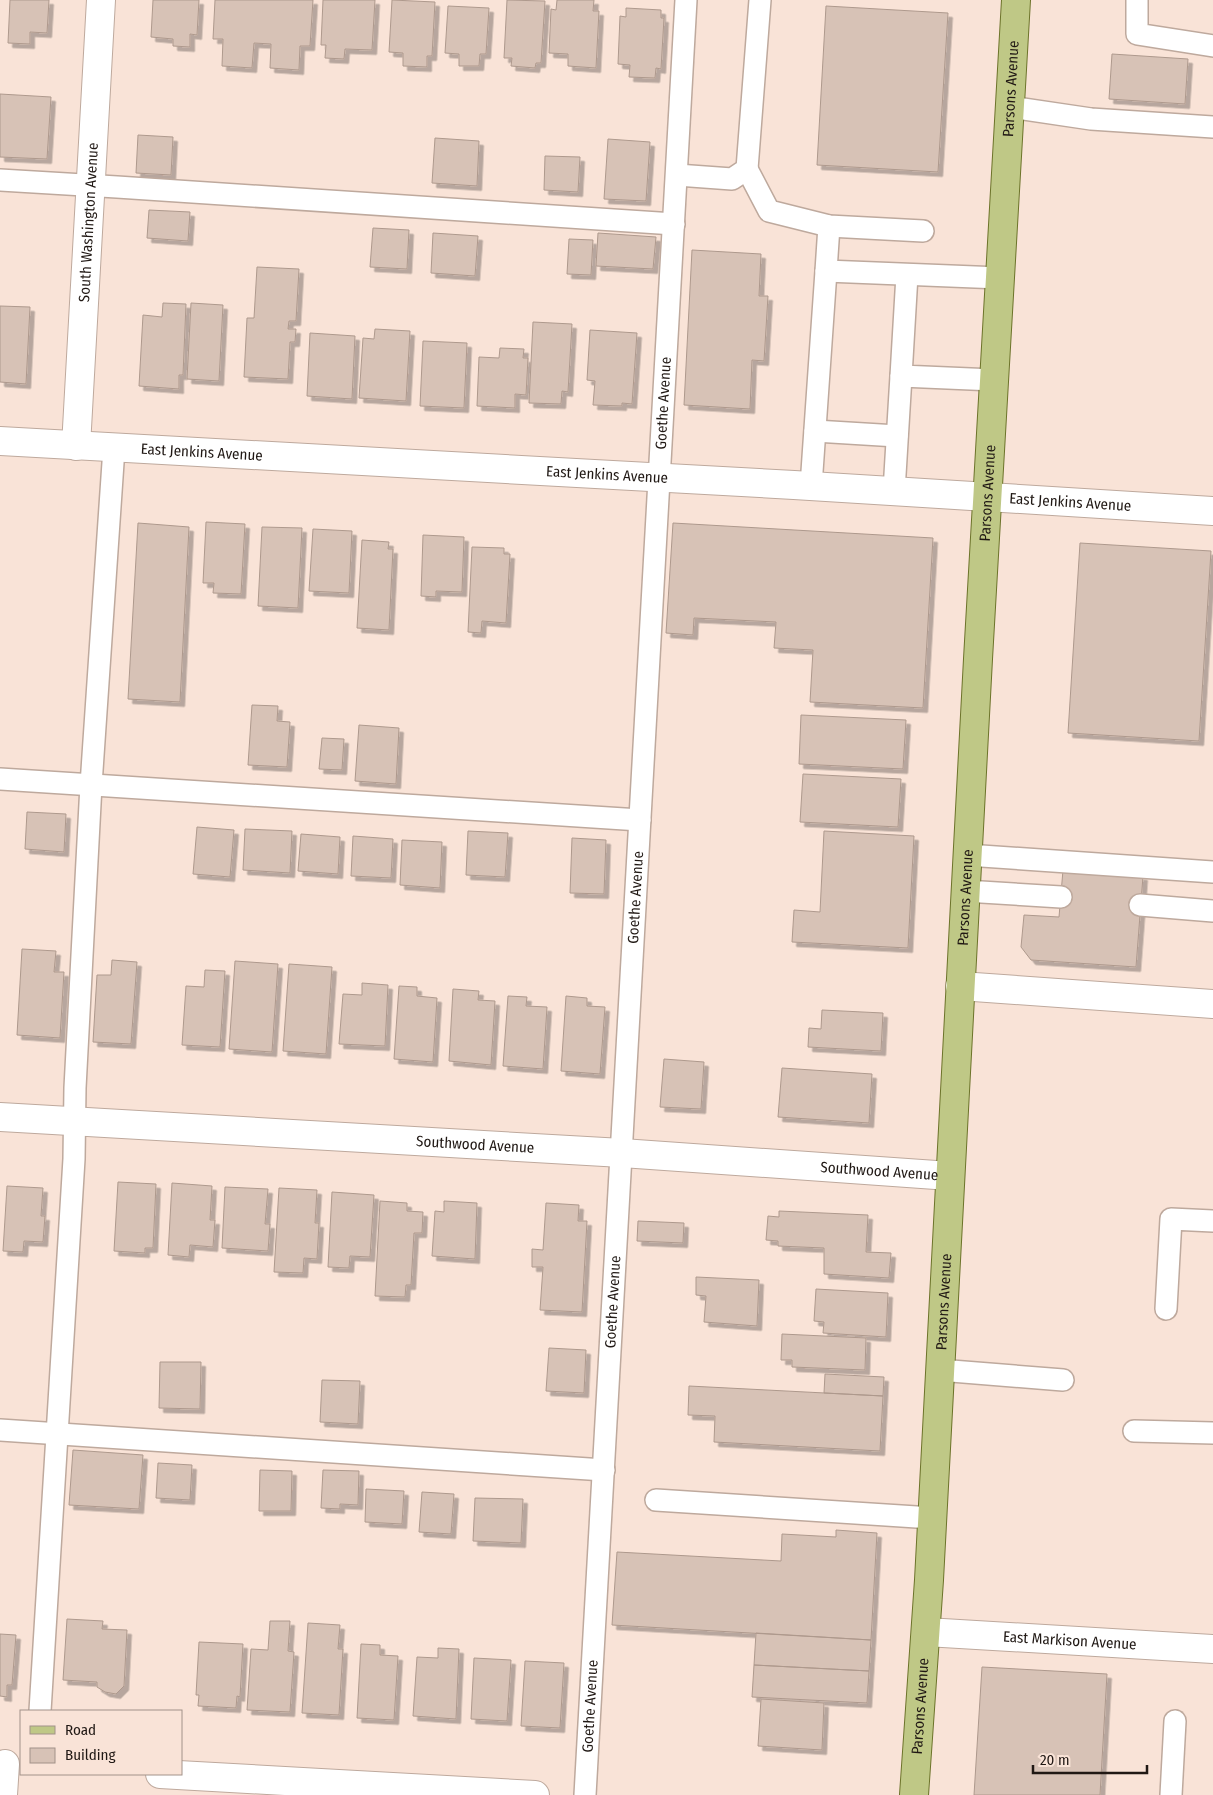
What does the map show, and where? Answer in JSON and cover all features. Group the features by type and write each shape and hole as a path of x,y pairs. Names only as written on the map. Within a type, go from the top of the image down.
{"main road":[{"name":"Parsons Avenue","path":"914,1795 926,1632 965,891 1016,0"}],"street":[{"name":"South Washington Avenue","path":"76,446 101,0"},
{"name":"East Jenkins Avenue","path":"0,441 660,477 1213,511"},
{"path":"960,986 1213,1004"},
{"name":"Southwood Avenue","path":"0,1117 622,1153 950,1176"},
{"name":"East Markison Avenue","path":"926,1632 1213,1649"},
{"path":"3,1795 9,1765"},
{"path":"178,1775 535,1795"}],"lane":[{"name":"Goethe Avenue","path":"585,1795 686,0"},
{"path":"760,0 747,169 768,211 829,226 923,231"},
{"path":"1138,0 1137,34 1213,46"},
{"path":"1010,107 1091,120 1213,127"},
{"path":"676,175 732,179 747,169"},
{"path":"0,180 674,224"},
{"path":"811,486 829,226"},
{"path":"826,271 1000,278"},
{"path":"894,491 907,275"},
{"path":"901,376 994,380"},
{"path":"815,431 898,436"},
{"path":"40,1710 58,1434 91,785 114,448"},
{"path":"0,779 640,820"},
{"path":"967,855 1213,872"},
{"path":"965,891 1061,897"},
{"path":"1140,905 1213,912"},
{"path":"1166,1309 1172,1219 1213,1221"},
{"path":"939,1370 1063,1380"},
{"path":"0,1430 604,1470"},
{"path":"1134,1430 1213,1433"},
{"path":"656,1500 932,1518"},
{"path":"1171,1795 1175,1721"}],"building":[{"path":"10,0 49,0 47,33 30,32 30,44 8,43"},
{"path":"153,0 199,0 197,35 190,34 190,47 173,46 173,39 151,37"},
{"path":"215,0 313,0 310,46 300,46 299,70 270,68 271,44 254,43 252,68 222,66 223,39 213,39"},
{"path":"323,0 375,0 372,50 345,49 344,59 325,58 326,45 321,45"},
{"path":"392,0 435,2 432,56 427,56 427,67 403,66 403,53 389,52"},
{"path":"507,0 545,1 541,63 536,63 535,68 511,66 512,58 504,58"},
{"path":"557,0 594,0 593,11 599,11 596,68 568,66 568,54 549,53 551,9 556,10"},
{"path":"448,6 489,8 486,54 480,54 479,66 459,66 459,54 445,53"},
{"path":"826,6 948,13 938,172 817,165"},
{"path":"626,8 661,10 661,18 664,18 661,69 656,68 655,78 629,77 630,65 618,64 620,16 626,17"},
{"path":"1112,54 1188,59 1185,104 1109,99"},
{"path":"0,94 51,97 47,159 0,157"},
{"path":"138,135 173,137 171,175 136,173"},
{"path":"435,138 479,141 477,186 432,183"},
{"path":"608,139 650,142 646,201 604,199"},
{"path":"545,156 580,157 578,192 544,190"},
{"path":"149,210 190,212 188,241 147,238"},
{"path":"373,228 409,230 407,269 370,267"},
{"path":"433,233 478,236 475,276 431,273"},
{"path":"598,233 656,237 653,269 596,266"},
{"path":"569,239 593,240 591,275 567,274"},
{"path":"692,250 761,254 759,296 768,296 764,361 752,360 750,409 684,405"},
{"path":"257,267 299,269 296,321 289,321 288,329 296,329 295,342 290,342 288,379 244,377 247,318 254,318"},
{"path":"163,303 186,304 183,375 179,375 179,389 139,386 143,315 162,317"},
{"path":"191,303 223,305 219,381 187,379"},
{"path":"0,306 30,307 26,384 0,382"},
{"path":"533,322 572,324 568,392 562,391 561,404 529,403"},
{"path":"375,329 410,331 406,401 359,398 363,338 374,339"},
{"path":"590,330 637,333 632,404 622,403 622,406 593,405 595,381 587,380"},
{"path":"310,333 355,336 352,399 307,396"},
{"path":"423,341 467,343 464,408 420,406"},
{"path":"500,348 524,349 523,358 528,358 526,395 515,394 515,408 477,406 479,357 499,358"},
{"path":"206,522 245,524 241,594 213,593 214,583 203,583"},
{"path":"138,523 189,527 180,702 128,699"},
{"path":"673,523 933,538 923,708 810,702 813,650 774,648 776,622 694,618 693,635 666,633"},
{"path":"262,527 302,528 298,608 258,606"},
{"path":"313,529 352,531 349,593 309,591"},
{"path":"423,535 464,537 462,592 436,591 436,597 421,596"},
{"path":"362,540 389,542 388,549 393,549 389,630 357,628"},
{"path":"1080,543 1211,551 1199,741 1068,733"},
{"path":"472,547 504,548 504,554 510,554 506,623 482,621 481,633 468,632"},
{"path":"252,705 278,706 277,721 290,722 287,767 248,765"},
{"path":"801,715 906,720 903,769 799,764"},
{"path":"359,725 399,728 396,784 355,781"},
{"path":"322,738 344,739 342,770 319,769"},
{"path":"803,774 901,779 898,827 800,822"},
{"path":"27,812 66,814 64,852 25,849"},
{"path":"197,827 234,830 230,877 193,874"},
{"path":"245,829 292,831 290,873 243,870"},
{"path":"468,831 508,833 505,877 466,875"},
{"path":"824,831 914,836 908,948 792,942 794,910 820,912"},
{"path":"301,834 340,837 338,874 298,871"},
{"path":"353,836 393,839 391,878 351,876"},
{"path":"572,838 606,840 604,894 570,893"},
{"path":"402,840 442,842 440,888 400,885"},
{"path":"1063,870 1143,876 1136,967 1031,960 1021,947 1024,915 1059,917"},
{"path":"22,949 56,951 54,972 64,972 60,1038 17,1035"},
{"path":"112,960 137,962 131,1044 93,1042 97,975 111,975"},
{"path":"235,961 278,964 272,1052 229,1049"},
{"path":"289,964 332,967 326,1054 283,1051"},
{"path":"205,970 225,971 220,1047 182,1045 186,986 204,987"},
{"path":"362,983 388,985 385,1046 339,1044 343,994 362,995"},
{"path":"399,986 417,987 417,996 437,998 433,1062 394,1059"},
{"path":"453,989 479,991 478,1000 495,1001 491,1065 449,1061"},
{"path":"508,996 527,997 526,1006 547,1007 543,1069 503,1066"},
{"path":"566,996 587,998 587,1006 605,1007 600,1074 561,1071"},
{"path":"822,1010 883,1013 881,1051 808,1047 809,1028 821,1029"},
{"path":"664,1059 704,1062 701,1109 660,1107"},
{"path":"782,1068 872,1074 869,1123 778,1117"},
{"path":"118,1182 156,1184 153,1248 145,1248 145,1253 114,1251"},
{"path":"172,1183 212,1186 210,1220 215,1220 213,1247 190,1245 189,1257 168,1255"},
{"path":"7,1186 43,1188 41,1216 45,1216 43,1242 24,1241 23,1252 3,1251"},
{"path":"225,1187 268,1189 265,1224 270,1224 268,1251 222,1248"},
{"path":"279,1188 317,1190 315,1223 319,1223 317,1259 304,1258 303,1273 274,1272"},
{"path":"332,1192 374,1195 370,1257 350,1256 349,1268 328,1267"},
{"path":"380,1201 407,1203 407,1211 423,1212 422,1233 414,1233 411,1285 406,1285 405,1297 375,1296"},
{"path":"444,1201 477,1203 475,1259 432,1256 435,1211 444,1212"},
{"path":"546,1203 579,1205 578,1221 587,1221 582,1312 540,1310 543,1267 532,1267 532,1249 543,1250"},
{"path":"779,1211 868,1215 866,1252 891,1253 889,1278 824,1274 824,1248 778,1246 778,1241 766,1240 768,1216 779,1217"},
{"path":"638,1221 684,1223 683,1243 637,1241"},
{"path":"696,1277 759,1280 757,1326 704,1322 706,1296 696,1295"},
{"path":"816,1289 888,1293 886,1337 823,1333 824,1322 814,1321"},
{"path":"782,1334 866,1338 865,1370 792,1367 792,1360 781,1360"},
{"path":"549,1348 586,1350 584,1393 546,1391"},
{"path":"160,1362 201,1362 200,1409 159,1408"},
{"path":"825,1374 884,1377 883,1396 824,1393"},
{"path":"322,1380 360,1381 358,1424 320,1422"},
{"path":"689,1386 883,1396 880,1451 714,1442 715,1416 688,1415"},
{"path":"73,1450 143,1455 139,1509 69,1505"},
{"path":"158,1463 192,1465 190,1500 156,1498"},
{"path":"260,1470 292,1471 291,1511 259,1511"},
{"path":"323,1470 359,1471 358,1505 340,1504 340,1509 321,1508"},
{"path":"366,1489 404,1491 402,1524 365,1522"},
{"path":"422,1492 454,1494 451,1534 419,1532"},
{"path":"475,1498 523,1499 521,1543 473,1541"},
{"path":"836,1530 877,1533 871,1640 612,1625 617,1552 781,1561 782,1534 836,1537"},
{"path":"67,1619 103,1621 102,1629 127,1630 124,1686 116,1694 105,1692 97,1687 97,1682 63,1680"},
{"path":"270,1621 290,1621 288,1651 294,1652 290,1712 247,1710 251,1649 268,1650"},
{"path":"308,1623 340,1625 338,1649 343,1649 339,1715 302,1713"},
{"path":"756,1633 871,1640 869,1671 754,1665"},
{"path":"0,1634 16,1635 12,1685 7,1685 7,1697 0,1696"},
{"path":"199,1642 243,1644 240,1697 237,1696 236,1708 198,1706 199,1695 196,1695"},
{"path":"361,1644 380,1645 380,1655 398,1656 394,1720 357,1718"},
{"path":"438,1648 459,1649 456,1719 413,1716 417,1657 438,1658"},
{"path":"474,1658 511,1660 507,1721 471,1719"},
{"path":"525,1661 564,1663 560,1728 521,1726"},
{"path":"754,1665 869,1671 867,1703 752,1697"},
{"path":"982,1667 1107,1674 1100,1795 974,1795"},
{"path":"761,1699 824,1703 822,1750 758,1746"}]}
